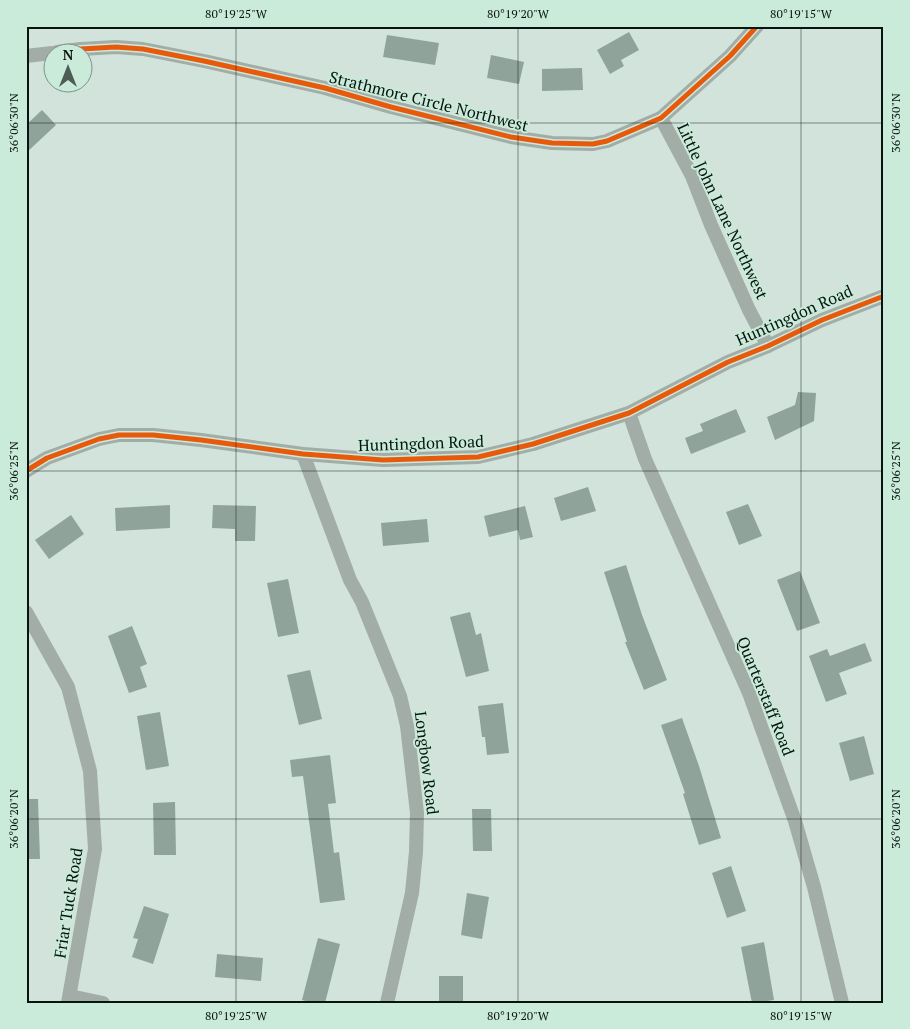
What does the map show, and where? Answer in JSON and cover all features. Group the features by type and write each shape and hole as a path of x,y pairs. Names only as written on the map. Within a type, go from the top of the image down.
{"street":[{"name":"Strathmore Circle Northwest","path":"92,48 116,47 143,49 204,60 325,88 391,107 511,137 552,143 593,144 607,141 661,118 730,56 757,26"},
{"path":"26,56 42,54"},
{"name":"Little John Lane Northwest","path":"661,118 692,176 711,225 745,301 768,346"},
{"name":"Huntingdon Road","path":"26,471 47,458 99,439 119,435 153,435 303,454 383,460 478,457 533,444 629,412 728,362 768,346 822,320 884,296"},
{"name":"Quarterstaff Road","path":"629,412 645,459 749,693 795,821 814,886 842,1003"},
{"name":"Longbow Road","path":"303,454 350,580 362,602 400,696 408,726 417,813 416,852 412,893 387,1003"},
{"name":"Friar Tuck Road","path":"26,612 68,687 90,771 95,849 69,999"},
{"path":"69,999 103,1003"}],"building":[{"path":"629,32 639,50 621,60 624,66 610,74 597,50"},
{"path":"387,35 439,43 435,65 383,57"},
{"path":"491,55 524,62 519,84 487,78"},
{"path":"582,68 583,90 542,91 542,69"},
{"path":"42,110 56,125 26,153 26,125"},
{"path":"798,392 816,393 814,421 775,440 767,417 795,405"},
{"path":"736,409 746,432 691,454 685,438 703,431 700,424"},
{"path":"588,487 596,511 561,521 554,498"},
{"path":"748,504 762,536 739,545 726,512"},
{"path":"170,505 170,528 116,531 115,508"},
{"path":"213,505 256,506 255,541 235,541 235,529 212,528"},
{"path":"525,506 533,537 520,540 518,530 489,537 484,516"},
{"path":"71,515 84,534 49,559 35,540"},
{"path":"427,519 429,542 383,546 381,523"},
{"path":"626,565 642,615 667,680 644,690 625,642 627,642 604,572"},
{"path":"800,571 820,623 797,631 777,580"},
{"path":"288,579 299,633 278,637 267,583"},
{"path":"470,612 476,635 481,633 489,671 466,677 450,617"},
{"path":"132,626 147,664 140,667 147,687 129,693 108,636"},
{"path":"865,643 872,661 839,673 847,694 826,702 809,656 827,649 830,656"},
{"path":"310,670 322,719 299,725 287,675"},
{"path":"503,703 509,753 487,755 485,737 482,737 478,706"},
{"path":"160,712 169,766 146,770 137,716"},
{"path":"682,718 721,838 699,845 683,794 685,793 661,725"},
{"path":"864,736 874,774 850,781 839,743"},
{"path":"330,755 336,803 328,804 334,853 339,852 345,900 320,903 303,776 292,777 290,760"},
{"path":"26,799 38,799 40,859 26,859"},
{"path":"175,802 176,855 154,855 153,803"},
{"path":"472,809 491,809 492,851 473,851"},
{"path":"731,866 746,911 727,918 712,873"},
{"path":"467,893 489,897 482,939 461,935"},
{"path":"144,906 169,914 153,964 132,957 138,939 133,938"},
{"path":"318,938 340,944 325,1003 313,1003 302,1000"},
{"path":"764,942 774,1000 752,1003 741,947"},
{"path":"217,954 263,958 261,981 215,977"},
{"path":"439,976 463,976 463,1003 439,1003"}],"cycle path":[{"path":"92,48 116,47 143,49 325,88 391,107 511,137 552,143 593,144 607,141 661,118 730,56 757,26"},
{"path":"26,471 47,458 99,439 119,435 153,435 303,454 383,460 478,457 533,444 629,413 728,362 768,346 822,320 884,296"}]}
